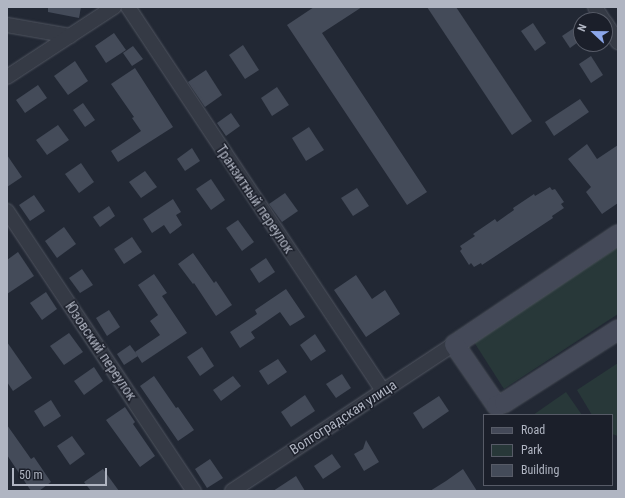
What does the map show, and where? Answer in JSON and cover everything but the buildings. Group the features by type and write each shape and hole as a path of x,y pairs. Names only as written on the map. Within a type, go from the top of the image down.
{"street":[{"path":"7,77 114,7"},
{"name":"Транзитный переулок","path":"128,7 382,391"},
{"path":"7,25 70,36"},
{"name":"Юзовский переулок","path":"7,211 194,491"},
{"name":"Волгоградская улица","path":"232,491 618,234"},
{"path":"454,344 496,405 504,402 618,329"}],"green space":[{"path":"618,247 618,314 504,389 474,342"},
{"path":"618,363 618,436 613,434 613,414 591,414 577,390"},
{"path":"566,392 581,414 534,414"}]}
